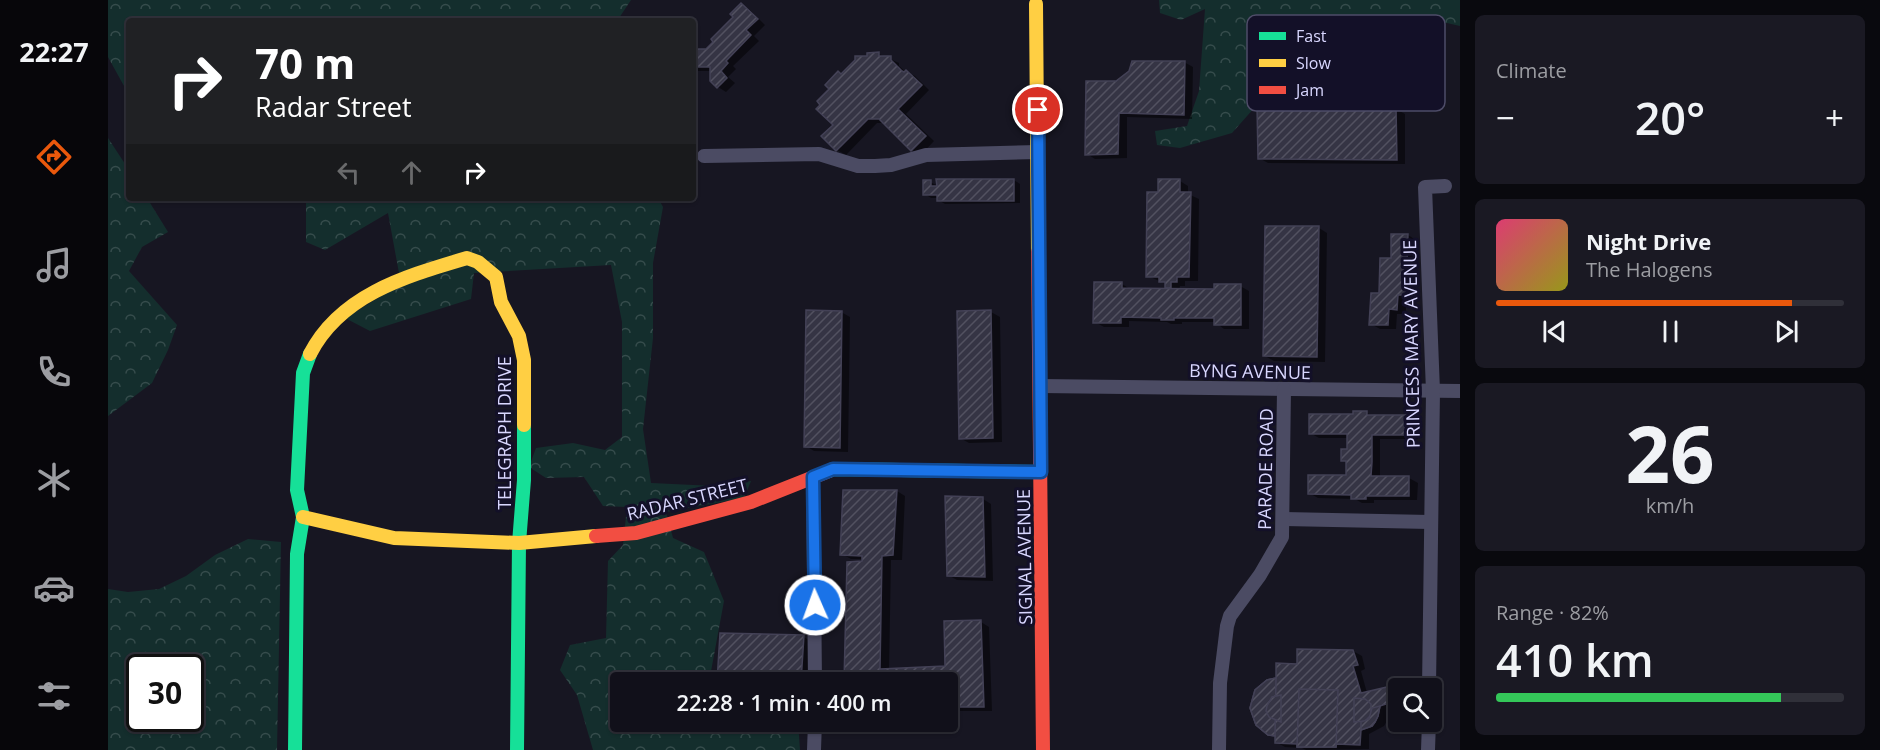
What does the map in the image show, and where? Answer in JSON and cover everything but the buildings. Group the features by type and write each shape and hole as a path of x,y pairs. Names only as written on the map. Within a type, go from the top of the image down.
{"street":[{"name":"SIGNAL AVENUE","path":"1036,4 1044,750"},
{"path":"704,156 819,154 858,166 875,166 926,156 1038,152"},
{"name":"PRINCESS MARY AVENUE","path":"1429,678 1433,391 1425,187 1445,186"},
{"name":"TELEGRAPH DRIVE","path":"295,750 297,554 303,517 297,490 303,373 306,361 314,346 340,315 362,298 387,286 467,258 478,262 495,277 501,302 519,336 524,360 524,480 519,543 518,750"},
{"name":"BYNG AVENUE","path":"1040,387 1460,391"},
{"name":"PARADE ROAD","path":"1219,750 1220,684 1227,626 1230,616 1279,545 1282,537 1284,389"},
{"name":"RADAR STREET","path":"303,517 394,537 519,543 636,533 751,502 833,469 1041,472"},
{"path":"813,477 815,672"},
{"path":"1284,519 1430,522"},
{"path":"814,750 815,732"},
{"path":"1428,750 1429,732"}],"green space":[{"path":"108,0 631,0 619,18 126,18 126,90 108,57"},
{"path":"1159,0 1460,0 1460,26 1445,23 1445,15 1247,15 1247,111 1251,111 1232,133 1180,148 1157,145 1155,131 1187,126 1199,91 1205,9 1181,20 1160,13"},
{"path":"108,138 126,165 126,201 149,201 168,232 142,247 129,271 177,325 152,383 108,416"},
{"path":"306,201 660,201 663,207 653,263 653,338 643,429 651,483 714,486 751,481 744,498 666,512 673,538 704,552 724,601 711,672 610,672 610,732 799,732 800,750 593,750 577,695 560,670 570,645 606,638 608,561 623,545 627,507 603,506 584,477 546,478 529,467 536,448 573,443 605,450 622,437 622,322 611,265 474,273 471,299 370,331 345,318 401,284 388,213 325,250 306,242"},
{"path":"248,539 281,542 277,750 108,750 108,589 128,592 159,589 186,576 215,555"}],"traffic: fast":[{"path":"295,750 297,554 303,517 297,490 303,373 310,354"},
{"path":"517,750 519,543 524,480 524,425"},
{"path":"829,471 833,469 1041,472"}],"traffic: slow":[{"path":"1036,4 1038,252"},
{"path":"310,354 323,333 357,302 399,280 467,258 478,262 496,277 501,302 519,336 524,360 524,425"},
{"path":"303,517 394,538 519,543 596,536"}],"traffic: jam":[{"path":"1038,252 1043,750"},
{"path":"596,536 636,533 751,502 829,471"}],"route":[{"path":"815,605 813,477 833,469 1041,472 1038,110"}]}
